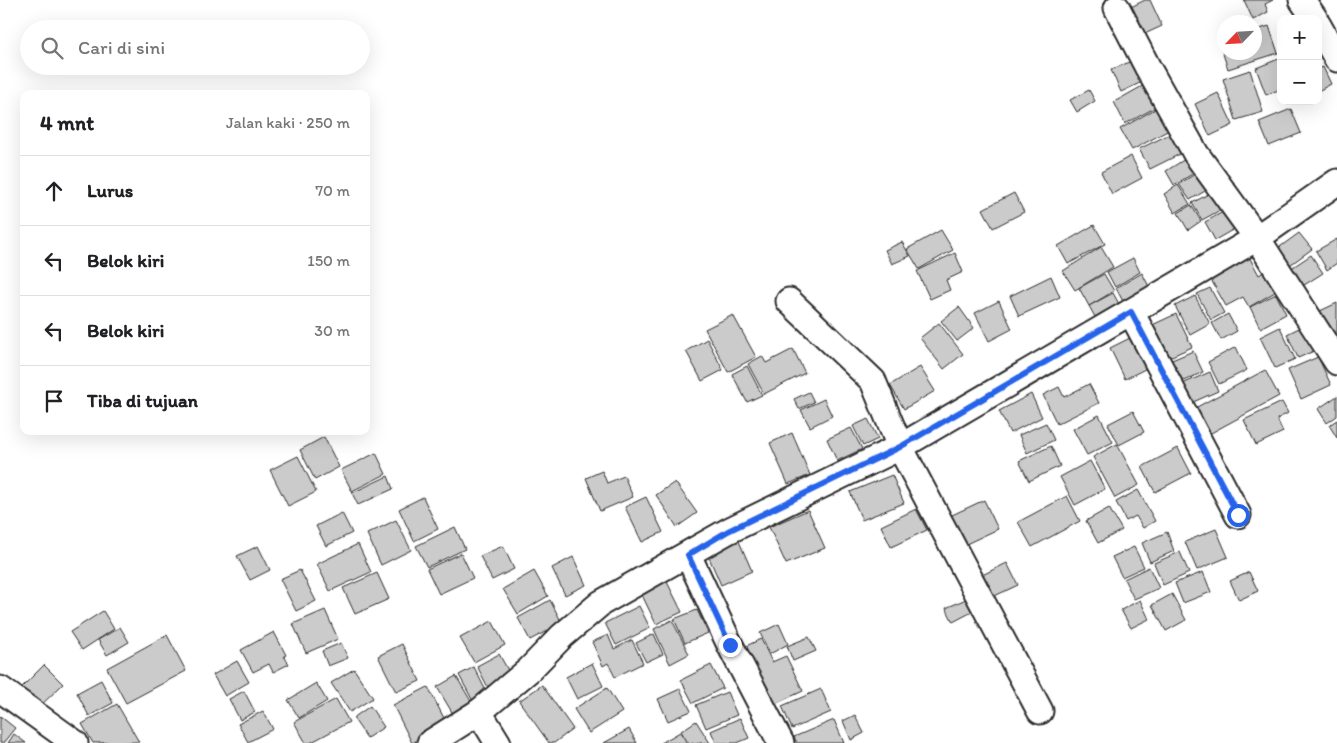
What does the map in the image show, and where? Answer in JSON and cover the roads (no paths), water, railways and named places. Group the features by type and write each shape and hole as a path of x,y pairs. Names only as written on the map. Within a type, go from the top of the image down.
{"street":[{"path":"1302,0 1311,15"},
{"path":"1117,8 1196,154 1257,238 1337,362"},
{"path":"1322,32 1337,59"},
{"path":"430,743 479,712 529,670 562,636 601,604 728,531 900,447 1257,238 1337,182"},
{"path":"790,302 873,381 900,447 1040,711"},
{"path":"1131,312 1238,515"},
{"path":"688,555 730,645 781,743"},
{"path":"0,689 75,743"},
{"path":"479,712 498,743"}]}
